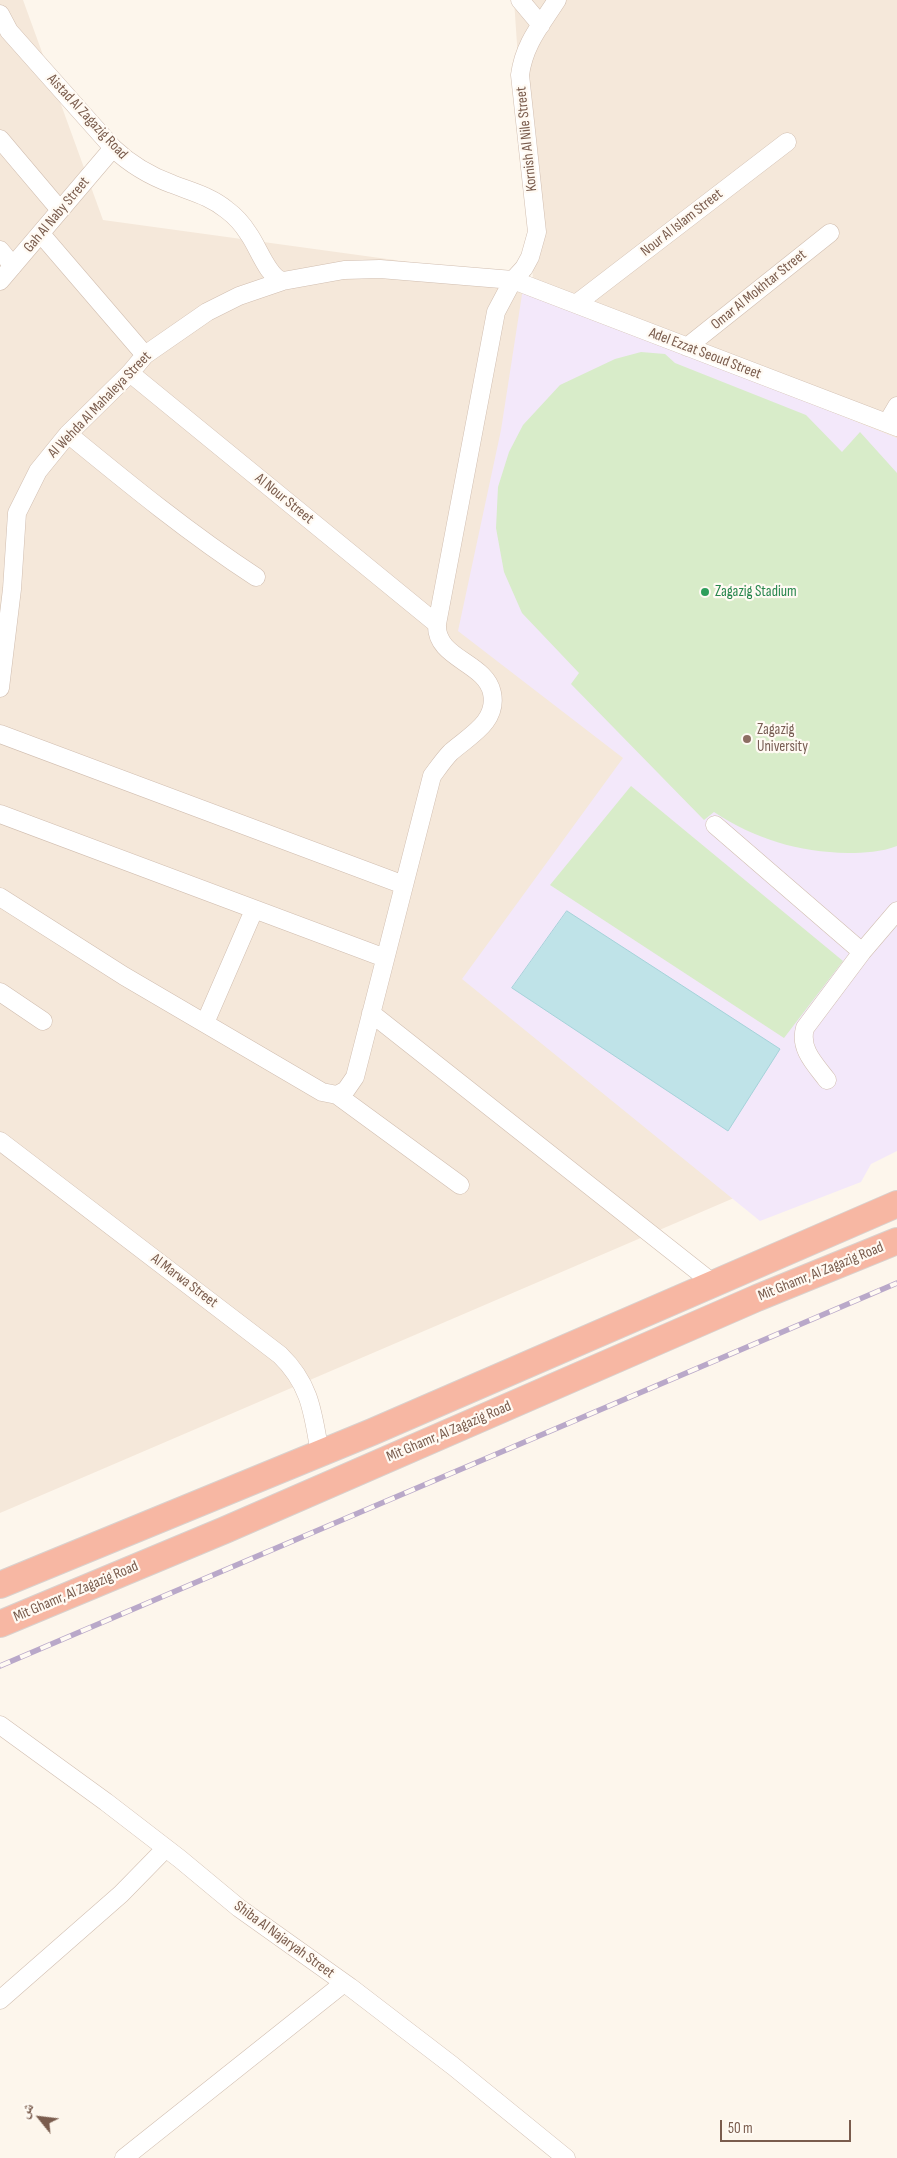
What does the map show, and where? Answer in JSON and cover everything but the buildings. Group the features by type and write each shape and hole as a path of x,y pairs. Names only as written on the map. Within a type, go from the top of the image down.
{"highway":[{"name":"Mit Ghamr, Al Zagazig Road","path":"0,1584 320,1454 897,1204"},
{"name":"Mit Ghamr, Al Zagazig Road","path":"0,1624 225,1530 757,1298 897,1241"}],"street":[{"path":"0,8 2,0"},
{"path":"520,0 541,25"},
{"name":"Kornish Al Nile Street","path":"437,624 496,312 513,280 524,268 530,257 537,232 520,75 522,57 557,0"},
{"name":"Aistad Al Zagazig Road","path":"0,14 9,31 113,148 130,162 151,175 209,197 228,211 248,231 272,274 278,280 284,280"},
{"path":"0,139 60,210"},
{"name":"Nour Al Islam Street","path":"576,304 788,142"},
{"name":"Gah Al Naby Street","path":"0,281 113,148"},
{"name":"Omar Al Mokhtar Street","path":"687,347 830,233"},
{"path":"41,234 145,355"},
{"path":"0,250 13,266"},
{"path":"284,280 344,270 380,269 513,280"},
{"name":"Al Wehda Al Mahaleya Street","path":"0,688 12,589 17,513 38,471 68,434 130,373 145,355 207,312 239,296 284,280"},
{"name":"Adel Ezzat Seoud Street","path":"513,280 892,425"},
{"name":"Al Nour Street","path":"130,373 437,624"},
{"path":"892,425 897,406"},
{"path":"68,434 177,523 256,577"},
{"path":"0,574 12,589"},
{"path":"337,1095 346,1090 355,1077 432,776 450,754 482,727 492,711 492,692 486,682 443,645 437,633 437,624"},
{"path":"0,734 404,884"},
{"path":"0,814 385,958"},
{"path":"715,825 862,952"},
{"path":"0,897 124,976 322,1092 337,1095 460,1185"},
{"path":"205,1023 254,910"},
{"path":"827,1080 804,1048 802,1038 806,1028 862,952 897,911"},
{"path":"0,992 44,1021"},
{"path":"370,1014 714,1284"},
{"name":"Al Marwa Street","path":"0,1141 280,1355 297,1374 309,1397 320,1454"},
{"name":"Shiba Al Najaryah Street","path":"0,1726 166,1848 239,1908 344,1983 454,2066 566,2158"},
{"path":"0,2000 121,1894 166,1848"},
{"path":"124,2158 344,1983"}],"shaded area":[{"path":"0,0 23,0 103,220 533,279 514,0 897,0 897,1128 0,1513"},
{"name":"Zagazig University","path":"523,288 897,438 897,1151 871,1164 861,1182 760,1221 462,979 623,758 458,631 501,430"}],"green space":[{"name":"Zagazig Stadium","path":"641,352 665,354 675,363 806,415 842,452 860,432 897,473 897,846 861,853 812,850 794,847 761,837 714,812 704,820 571,684 579,673 522,613 504,572 496,528 498,487 509,452 523,425 560,385 615,359"},
{"path":"631,786 843,961 784,1038 550,885"}],"water":[{"path":"567,911 780,1049 728,1131 512,988"}],"railway":[{"path":"0,1666 897,1283"}],"place":[{"name":"Zagazig Stadium","path":"705,592"},
{"name":"Zagazig University","path":"747,739"}]}
